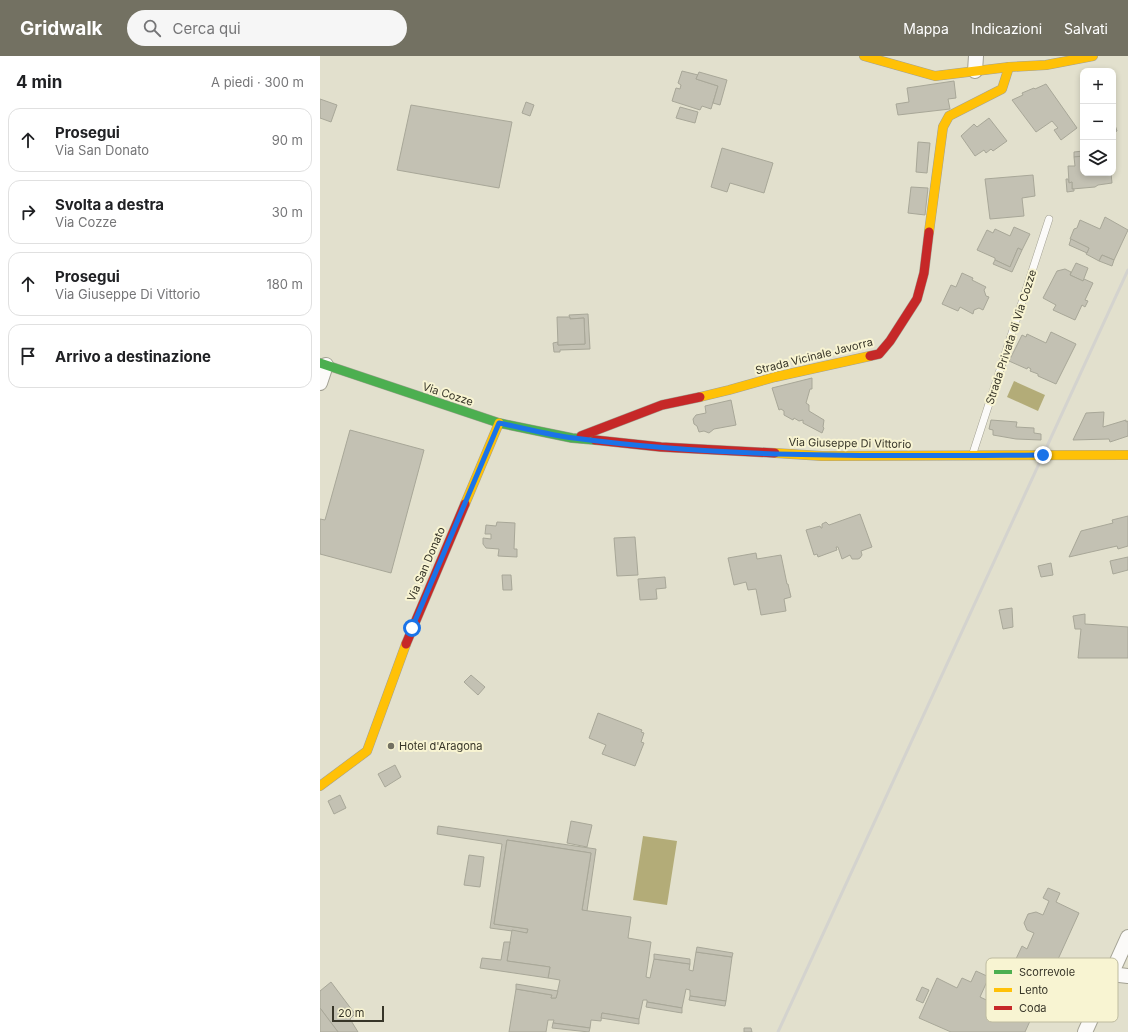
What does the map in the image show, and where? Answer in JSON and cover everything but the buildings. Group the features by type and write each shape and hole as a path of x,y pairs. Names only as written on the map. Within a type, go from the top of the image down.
{"street":[{"path":"864,56 935,76 1009,67 1046,65 1073,58 1093,56"},
{"path":"975,71 976,56"},
{"name":"Strada Vicinale Javorra","path":"572,438 591,433 662,405 729,390 775,377 858,360 879,354 918,299 924,273 943,127 949,116 1002,89 1009,67"},
{"path":"320,382 323,364"},
{"name":"Via Cozze","path":"323,364 499,423 572,438"},
{"name":"Via San Donato","path":"320,786 367,751 412,628 499,423"},
{"name":"Via Giuseppe Di Vittorio","path":"572,438 661,448 822,456 1128,455"},
{"path":"1118,959 1128,937"},
{"path":"1118,975 1128,976"},
{"path":"1085,1032 1089,1022"}],"lane":[{"name":"Strada Privata di Via Cozze","path":"972,456 1049,219"}],"shaded area":[{"path":"1014,381 1045,395 1038,411 1007,397"},
{"path":"643,836 677,841 667,905 633,900"}],"railway":[{"path":"778,1032 1128,270"}],"traffic: fast":[{"path":"320,363 499,423 572,438 595,440"}],"traffic: slow":[{"path":"864,56 935,76 1009,67 1046,65 1093,56"},
{"path":"929,232 943,127 949,116 1002,89 1009,67"},
{"path":"700,397 775,377 870,356"},
{"path":"465,504 499,423"},
{"path":"775,453 822,456 1128,455"},
{"path":"320,786 367,751 406,644"}],"traffic: jam":[{"path":"870,356 879,354 890,341 917,299 924,273 929,232"},
{"path":"581,436 662,405 700,397"},
{"path":"595,440 661,447 775,453"},
{"path":"406,644 465,504"}],"place":[{"name":"Hotel d'Aragona","path":"391,746"}],"route":[{"path":"412,628 499,423 572,438 661,448 822,456 1043,455"}]}
